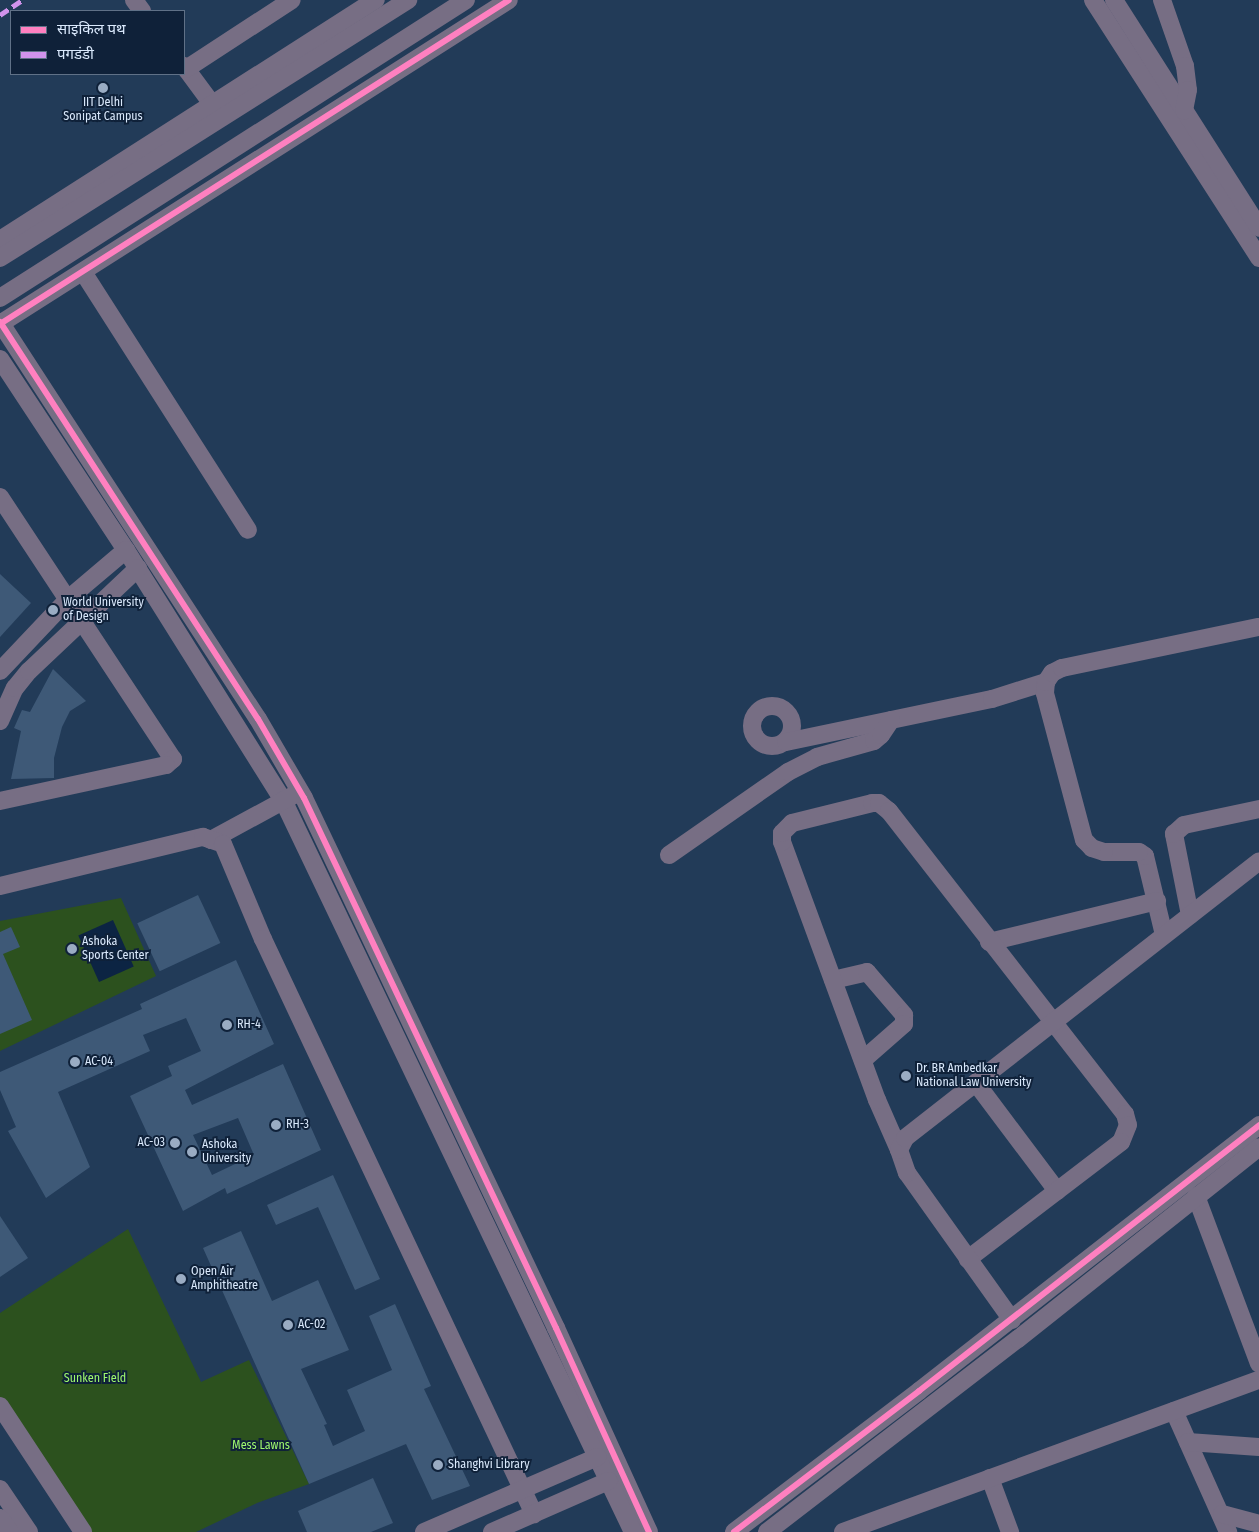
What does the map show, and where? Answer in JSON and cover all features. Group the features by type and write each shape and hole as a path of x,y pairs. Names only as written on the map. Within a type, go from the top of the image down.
{"street":[{"path":"217,111 185,68 292,0"},
{"path":"0,258 217,111 376,0"},
{"path":"0,240 408,0"},
{"path":"0,298 466,0"},
{"path":"509,0 0,323 258,719 301,792 476,1157 649,1532"},
{"path":"1093,0 1259,258"},
{"path":"1114,0 1259,228"},
{"path":"1162,0 1186,66 1188,90 1184,111"},
{"path":"83,272 248,530"},
{"path":"0,358 138,568 283,800 634,1532"},
{"path":"0,497 173,758 166,765 0,801"},
{"path":"0,671 68,598 126,550"},
{"path":"0,721 15,688 82,618 138,568"},
{"path":"1164,935 1146,856 1140,852 1104,852 1092,848 1084,840 1045,693 1046,682 1052,673 1062,668 1259,627"},
{"path":"786,742 999,698 1046,682"},
{"path":"669,855 788,772 817,758 874,741 881,735 891,720"},
{"path":"211,840 301,792"},
{"path":"968,1259 1121,1142 1128,1125 1125,1114 1052,1023 889,811 879,803 872,803 792,823 782,833 782,842 907,1173 968,1259 1012,1320"},
{"path":"1190,915 1173,841 1178,829 1184,825 1259,809"},
{"path":"0,886 203,838 223,844 263,940 534,1514"},
{"path":"899,1150 906,1138 1259,861"},
{"path":"989,942 1157,901"},
{"path":"834,980 867,972 904,1015 904,1024 863,1060"},
{"path":"976,1083 1057,1191"},
{"path":"734,1532 1012,1320 1259,1126"},
{"path":"779,1529 1259,1147"},
{"path":"1196,1196 1259,1364"},
{"path":"1038,1299 1050,1314"},
{"path":"843,1532 1259,1380"},
{"path":"0,1406 82,1532"},
{"path":"1174,1411 1222,1514 1228,1532"},
{"path":"1188,1442 1259,1446"},
{"path":"424,1532 597,1457"},
{"path":"990,1478 1010,1532"},
{"path":"492,1532 608,1481"},
{"path":"0,1489 29,1532"},
{"path":"1222,1514 1259,1524"},
{"path":"0,1518 10,1532"}],"green space":[{"name":"Ashoka Sports Center","path":"121,898 156,976 0,1051 0,921"},
{"name":"Sunken Field","path":"128,1229 201,1382 249,1360 309,1484 257,1503 196,1532 83,1532 0,1406 0,1313"}],"water":[{"path":"113,920 134,967 99,982 78,935"}],"building":[{"path":"0,574 31,603 0,637"},
{"path":"53,669 86,701 70,711 62,727 54,758 54,778 11,779 21,731 14,728 22,710 30,712"},
{"path":"198,895 220,943 160,971 137,923"},
{"path":"11,927 20,947 3,954 32,1020 0,1034 0,932"},
{"path":"236,960 274,1044 185,1090 192,1105 283,1064 321,1150 227,1194 225,1188 183,1211 130,1096 172,1076 168,1066 201,1051 186,1018 143,1035 150,1051 58,1092 90,1167 46,1198 8,1131 16,1127 0,1090 0,1072 142,1009 140,1004","holes":["238,1118 254,1155 212,1175 193,1135"]},
{"path":"333,1175 380,1279 355,1290 318,1207 276,1225 267,1205"},
{"path":"0,1216 28,1258 0,1277"},
{"path":"241,1231 272,1301 318,1280 349,1350 301,1369 327,1424 324,1425 333,1446 365,1431 347,1390 392,1370 369,1316 395,1304 431,1386 424,1389 470,1486 432,1500 406,1444 309,1484 203,1248"},
{"path":"373,1478 393,1523 371,1532 307,1532 298,1511"}],"marked path":[{"path":"0,15 22,0"}],"cycle path":[{"path":"0,324 509,0"},
{"path":"0,322 258,719 304,798 556,1328 649,1532"},
{"path":"734,1532 919,1391 1259,1125"}],"place":[{"name":"IIT Delhi Sonipat Campus","path":"103,88"},
{"name":"World University of Design","path":"53,610"},
{"name":"Ashoka Sports Center","path":"72,949"},
{"name":"RH-4","path":"227,1025"},
{"name":"AC-04","path":"75,1062"},
{"name":"Dr. BR Ambedkar National Law University","path":"906,1076"},
{"name":"RH-3","path":"276,1125"},
{"name":"AC-03","path":"175,1143"},
{"name":"Ashoka University","path":"192,1152"},
{"name":"Open Air Amphitheatre","path":"181,1279"},
{"name":"AC-02","path":"288,1325"},
{"name":"Shanghvi Library","path":"438,1465"}],"park label":[{"name":"Mess Lawns","path":"261,1446"}]}
